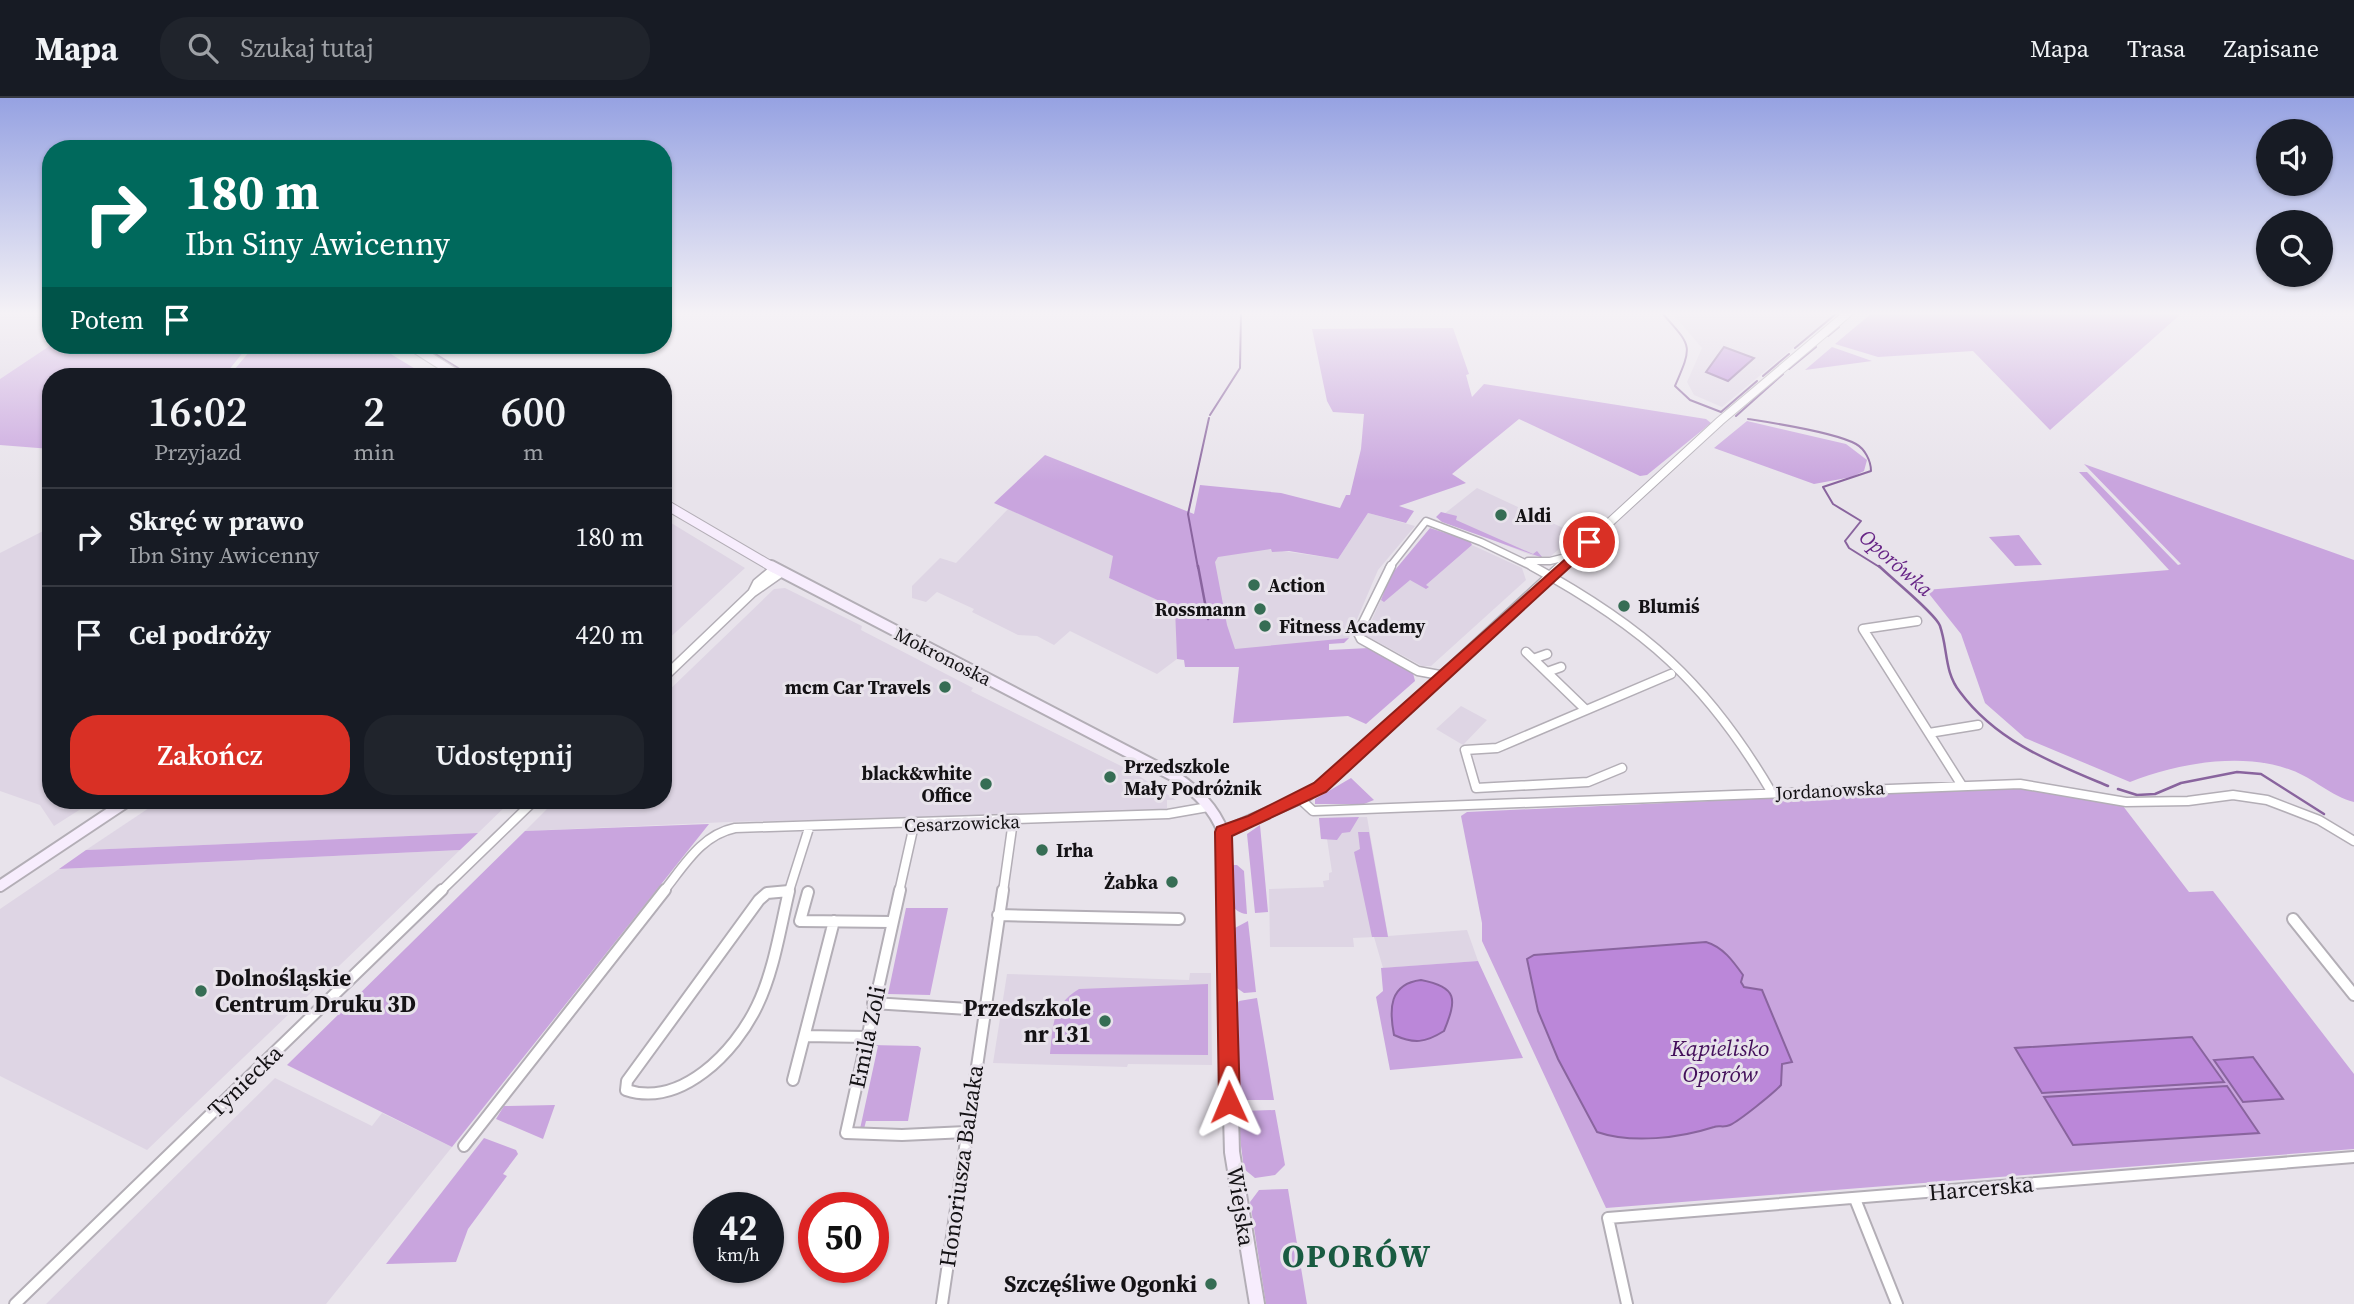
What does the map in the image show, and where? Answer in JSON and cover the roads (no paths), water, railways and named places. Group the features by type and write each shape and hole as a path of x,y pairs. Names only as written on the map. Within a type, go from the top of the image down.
{"main road":[{"name":"Mokronoska","path":"672,508 778,570 1168,772 1212,811"},
{"path":"0,886 116,809"},
{"name":"Wiejska","path":"1212,811 1223,832 1232,1152 1256,1304"}],"street":[{"path":"1223,832 1300,799 1342,769 1732,411 1781,369"},
{"path":"1445,676 1418,671 1361,639 1358,633 1386,572 1426,521 1525,561 1622,619 1682,669 1732,727 1772,793"},
{"path":"1525,561 1550,561 1577,554"},
{"path":"672,669 778,570"},
{"path":"1914,622 1863,629 1961,784"},
{"path":"1526,652 1586,710"},
{"path":"1533,659 1547,654"},
{"path":"1547,672 1561,667"},
{"path":"1418,671 1429,690"},
{"path":"1622,768 1588,782 1476,788 1465,750 1497,748 1671,674"},
{"path":"1928,733 1978,725"},
{"name":"Jordanowska","path":"1300,799 1313,811 1961,784 2020,784 2126,802 2188,801 2233,795 2267,800 2319,820 2354,841"},
{"name":"Tyniecka","path":"15,1304 526,809"},
{"name":"Cesarzowicka","path":"464,1146 690,858 716,832 735,828 914,825 1212,811"},
{"name":"Honoriusza Balzaka","path":"942,1304 1013,821"},
{"name":"Emila Zoli","path":"914,825 846,1133 902,1135 966,1132"},
{"path":"789,891 767,893 759,900 627,1081 626,1090 633,1094 662,1092 682,1087 732,1041 757,1007 809,828"},
{"path":"808,892 800,921 892,922"},
{"path":"998,915 1179,919"},
{"path":"2293,919 2354,995"},
{"path":"793,1080 834,921"},
{"path":"873,1003 985,1010"},
{"path":"805,1036 867,1037"},
{"name":"Harcerska","path":"1627,1304 1608,1218 2354,1157"},
{"path":"1855,1199 1897,1304"}],"waterway":[{"path":"1210,415 1239,369"},
{"name":"Oporówka","path":"1682,369 1675,386 1690,400 1721,412 1757,381"},
{"path":"1763,376 1771,369"},
{"path":"1736,416 1783,374"},
{"path":"1198,568 1188,514 1209,418"},
{"name":"Oporówka","path":"1748,419 1804,428 1846,440 1862,449 1869,459 1871,471 1823,487 1833,504 1861,521 1845,541 1849,548 1881,568"},
{"path":"1198,566 1208,619"},
{"name":"Oporówka","path":"1879,566 1937,621 1955,684 1991,725 2027,749 2108,786"},
{"name":"Oporówka","path":"2118,789 2137,795 2155,794 2181,783 2237,772 2261,774 2324,814"}],"place":[{"name":"Aldi","path":"1501,515"},
{"name":"Action","path":"1254,585"},
{"name":"Blumiś","path":"1624,606"},
{"name":"Rossmann","path":"1260,609"},
{"name":"Fitness Academy","path":"1265,626"},
{"name":"mcm Car Travels","path":"945,687"},
{"name":"Przedszkole Mały Podróżnik","path":"1110,777"},
{"name":"black&white Office","path":"986,784"},
{"name":"Irha","path":"1042,850"},
{"name":"Żabka","path":"1172,882"},
{"name":"Dolnośląskie Centrum Druku 3D","path":"201,991"},
{"name":"Przedszkole nr 131","path":"1105,1021"},
{"name":"Szczęśliwe Ogonki","path":"1211,1284"}],"district":[{"name":"OPORÓW","path":"1357,1256"}],"park label":[{"name":"Kąpielisko Oporów","path":"1720,1061"}]}
